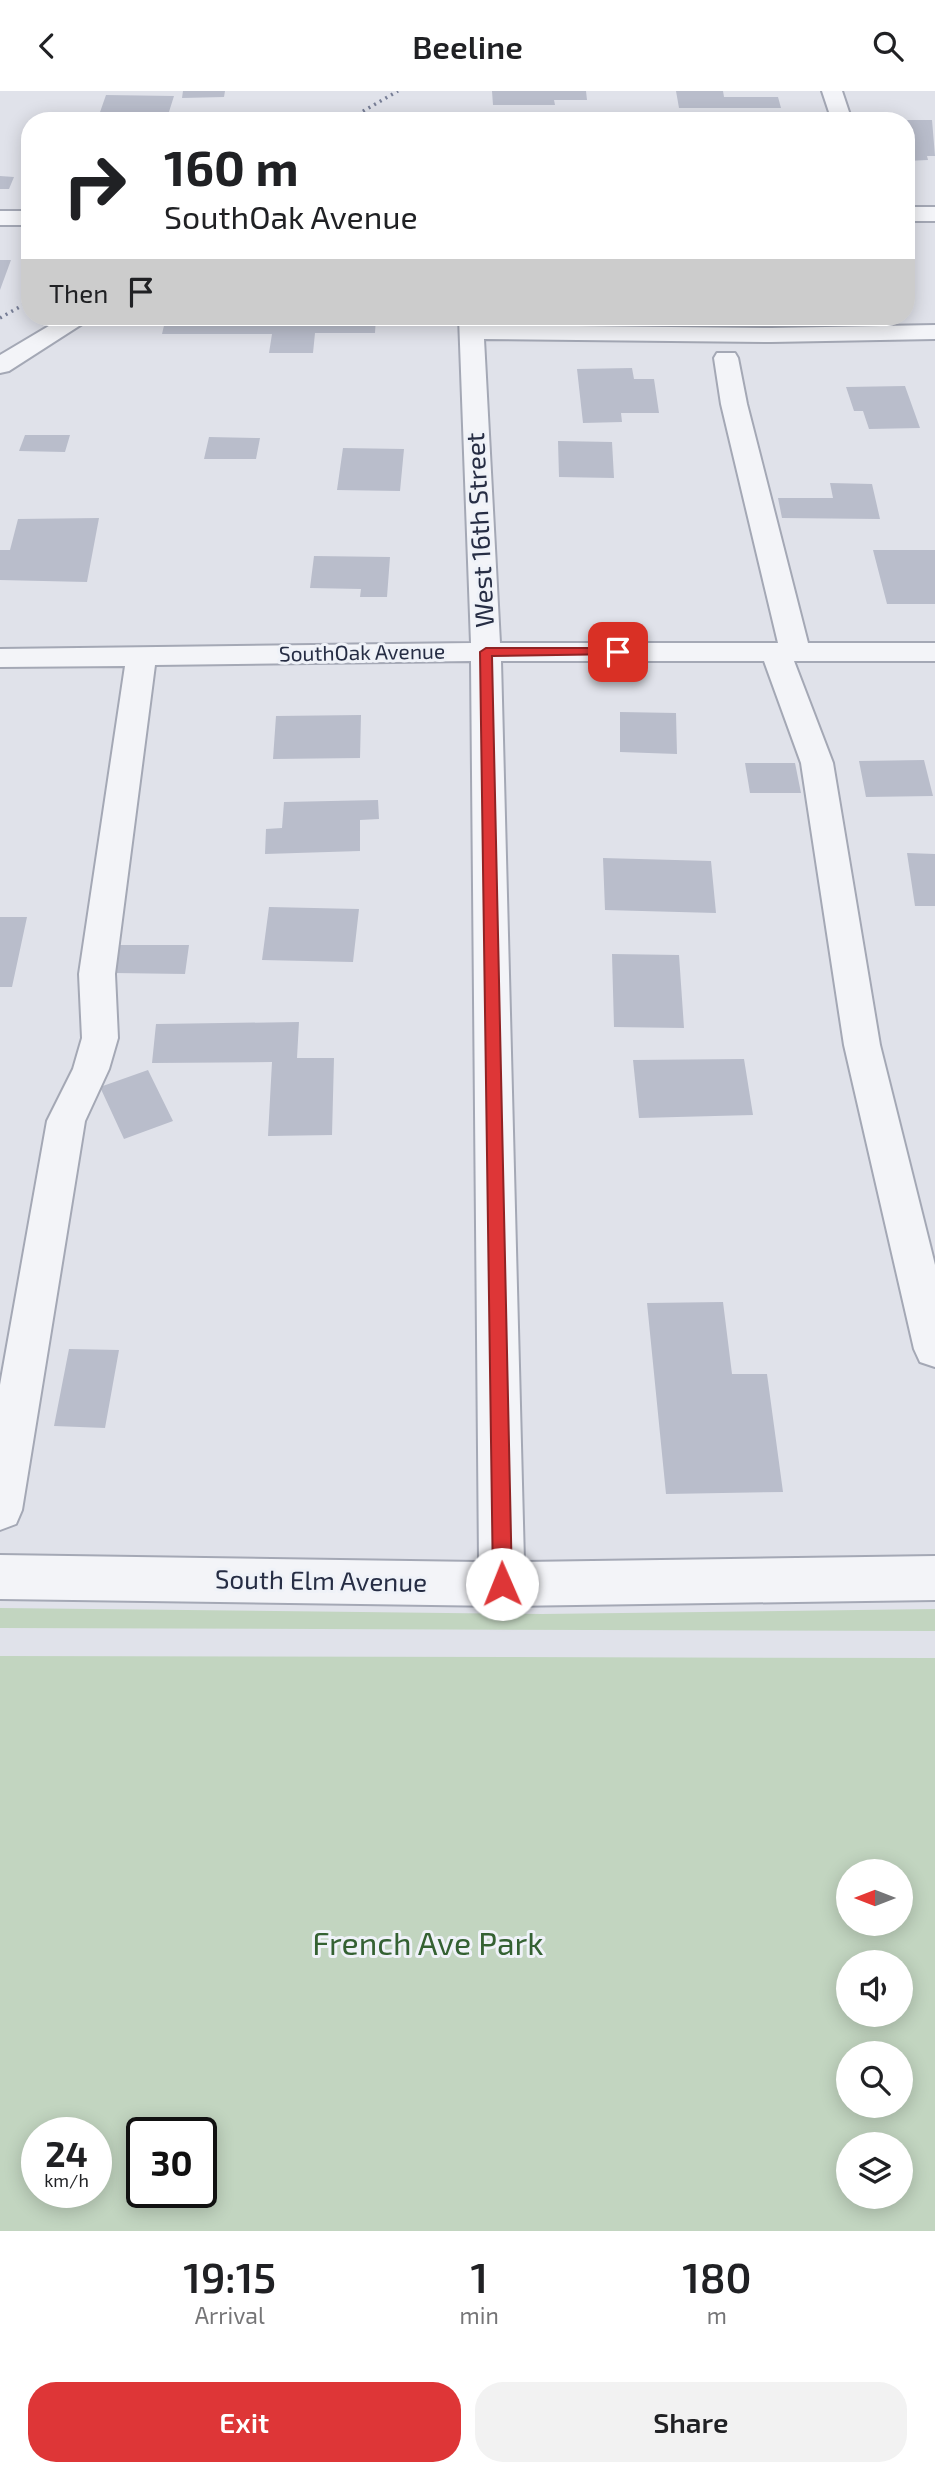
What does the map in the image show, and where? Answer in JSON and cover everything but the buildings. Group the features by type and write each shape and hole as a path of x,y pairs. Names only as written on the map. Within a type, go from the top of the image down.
{"street":[{"path":"832,91 839,112"},
{"path":"915,214 934,215"},
{"path":"0,218 21,218"},
{"path":"0,366 65,326"},
{"name":"West 16th Street","path":"471,326 486,652 502,1584"},
{"path":"526,326 771,335 935,332"},
{"path":"726,358 786,652 817,763 862,1045 935,1349"},
{"name":"SouthOak Avenue","path":"0,658 486,652 935,652"},
{"path":"0,1510 66,1121 91,1069 100,1038 96,974 141,657"},
{"name":"South Elm Avenue","path":"0,1577 502,1584 935,1577"}],"green space":[{"path":"0,1608 542,1614 935,1609 935,1631 0,1628"},
{"name":"French Ave Park","path":"0,1656 935,1658 935,2231 0,2231"}],"railway":[{"path":"362,112 398,91"},
{"path":"0,318 21,306"}],"route":[{"path":"502,1584 486,652 618,652"}]}
